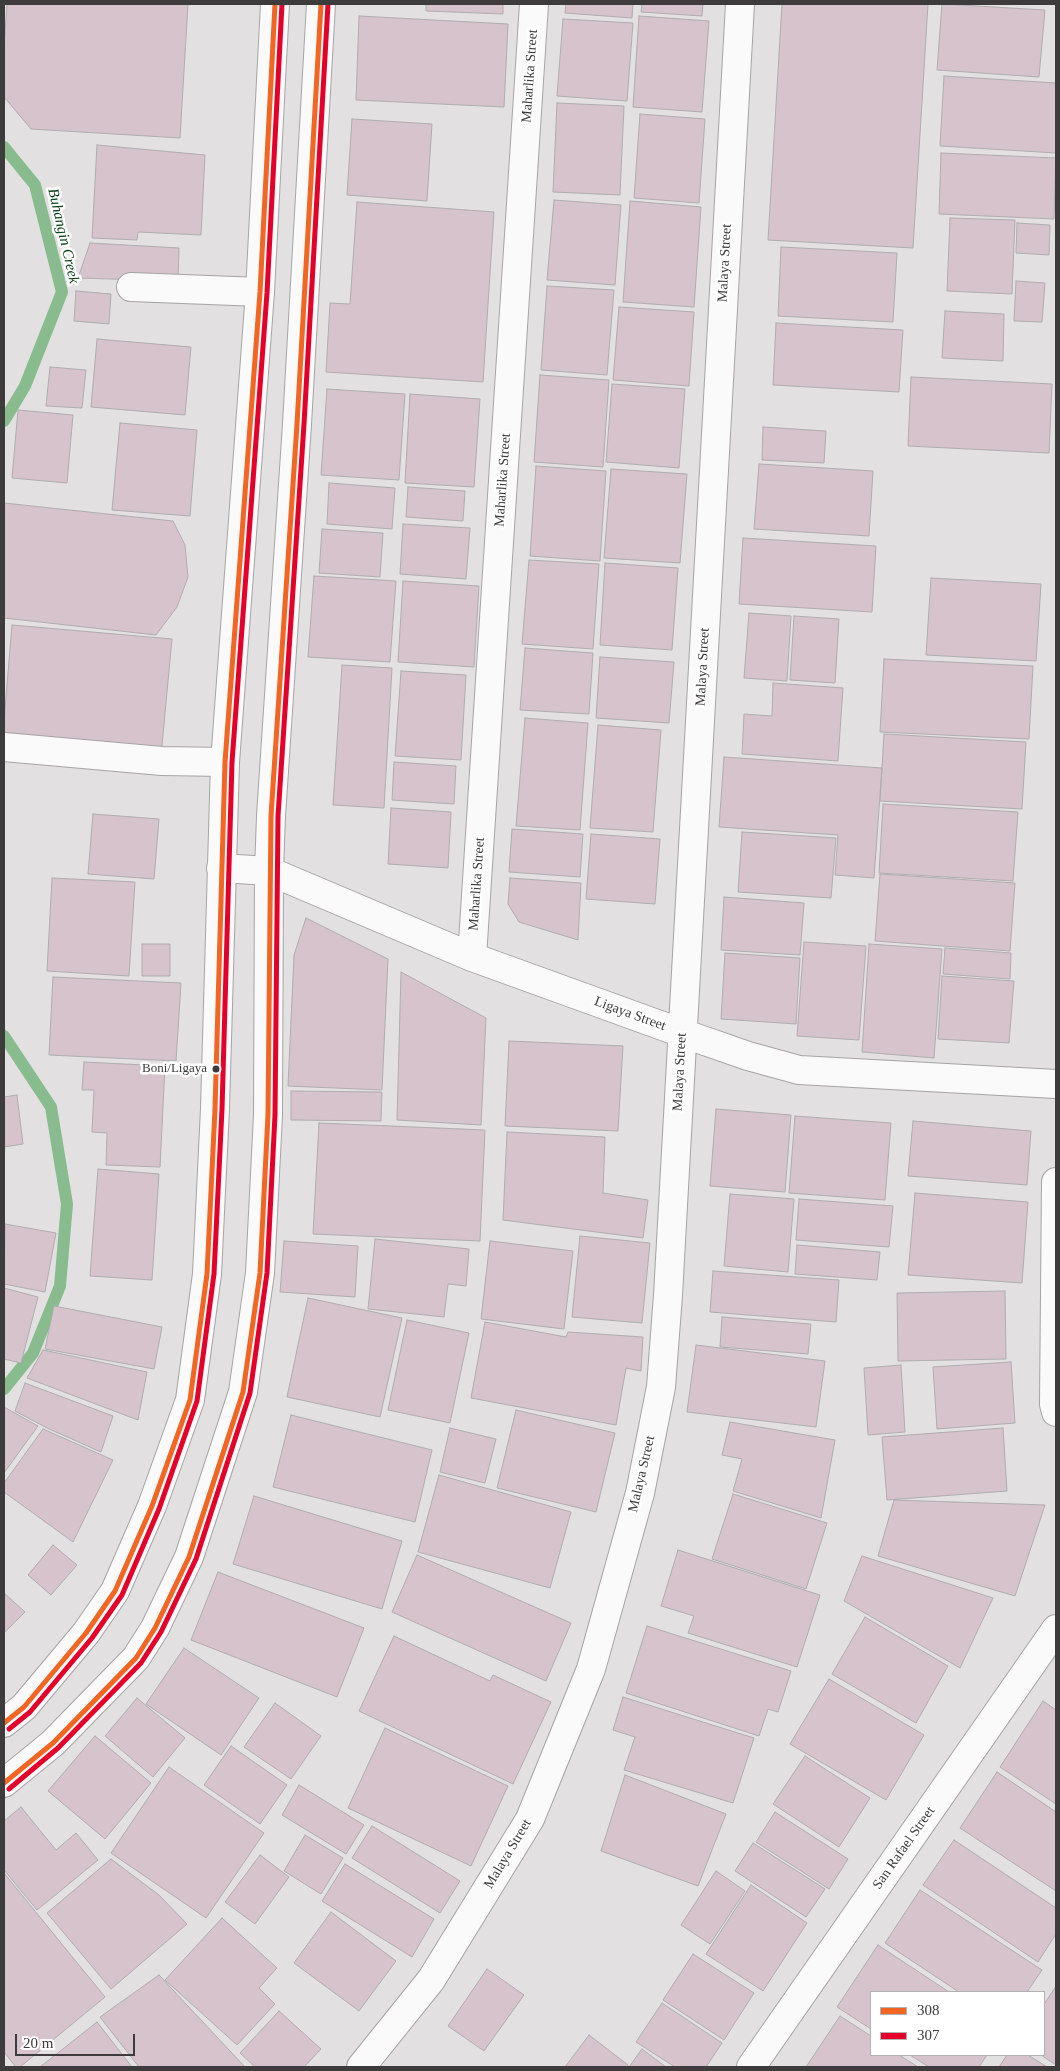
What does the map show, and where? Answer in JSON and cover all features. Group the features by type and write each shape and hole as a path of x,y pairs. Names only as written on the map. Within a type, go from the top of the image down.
{"street":[{"path":"4,1723 24,1706 86,1633 115,1591 152,1506 190,1400 207,1274 215,1109 225,762 260,292 276,4"},
{"path":"4,1782 60,1736 136,1658 156,1628 189,1557 243,1392 260,1273 268,1115 268,871 298,414 321,4"},
{"name":"Maharlika Street","path":"472,957 534,4"},
{"name":"Malaya Street","path":"361,2067 431,1980 530,1819 592,1669 640,1493 661,1387 668,1295 740,4"},
{"path":"131,287 260,292"},
{"path":"4,747 162,760 225,762"},
{"name":"Ligaya Street","path":"221,868 268,871 472,957 682,1033 799,1070 1056,1084"},
{"path":"1056,1182 1054,1404 1056,1412"},
{"name":"San Rafael Street","path":"751,2067 1056,1629"}],"building":[{"path":"7,4 188,4 180,138 31,129 4,97 4,48"},
{"path":"426,4 503,4 503,14 426,11"},
{"path":"566,4 633,4 632,18 565,13"},
{"path":"642,4 703,4 702,16 641,12"},
{"path":"782,4 928,4 913,248 768,240"},
{"path":"942,4 1045,10 1039,77 937,70"},
{"path":"359,16 508,24 504,107 356,100"},
{"path":"639,16 709,21 702,112 633,107"},
{"path":"563,19 633,23 627,101 557,96"},
{"path":"944,76 1056,83 1056,153 940,146"},
{"path":"557,103 624,106 620,195 553,192"},
{"path":"640,114 705,119 699,203 634,198"},
{"path":"352,119 432,124 427,201 347,195"},
{"path":"97,145 205,155 201,235 138,232 137,240 92,238"},
{"path":"941,153 1056,158 1054,219 939,214"},
{"path":"554,200 621,205 615,285 547,280"},
{"path":"630,201 701,207 694,307 623,302"},
{"path":"357,202 494,212 483,382 326,372 330,303 350,304"},
{"path":"950,218 1015,220 1012,294 947,291"},
{"path":"1017,223 1050,225 1049,255 1016,253"},
{"path":"90,243 179,248 178,281 78,278"},
{"path":"781,247 897,253 893,322 778,316"},
{"path":"1016,281 1045,283 1042,322 1014,321"},
{"path":"547,286 614,290 607,375 541,370"},
{"path":"76,291 111,294 109,324 74,321"},
{"path":"619,307 694,312 689,386 613,380"},
{"path":"945,311 1004,314 1003,361 942,358"},
{"path":"776,323 903,330 899,392 773,385"},
{"path":"97,339 191,347 185,415 91,407"},
{"path":"50,367 86,370 82,408 46,406"},
{"path":"540,375 609,380 603,467 534,462"},
{"path":"911,377 1052,384 1049,453 908,446"},
{"path":"612,384 685,389 679,468 606,462"},
{"path":"327,389 405,394 399,480 321,475"},
{"path":"410,394 480,399 474,487 405,483"},
{"path":"18,410 73,415 67,483 12,478"},
{"path":"120,423 197,430 190,516 112,510"},
{"path":"763,427 826,431 824,463 762,460"},
{"path":"759,464 873,471 869,536 754,529"},
{"path":"536,466 606,471 600,561 530,556"},
{"path":"611,469 687,474 680,563 604,558"},
{"path":"329,483 395,488 392,529 327,524"},
{"path":"408,487 465,491 463,521 406,517"},
{"path":"4,503 173,521 185,545 188,577 177,607 156,635 4,618"},
{"path":"403,524 470,528 466,579 400,574"},
{"path":"322,529 383,533 380,577 319,573"},
{"path":"743,538 876,546 872,612 739,604"},
{"path":"529,560 599,564 593,649 522,644"},
{"path":"605,563 678,568 672,650 600,645"},
{"path":"314,576 396,581 390,662 308,657"},
{"path":"931,578 1041,584 1036,661 926,655"},
{"path":"403,581 479,586 474,667 398,662"},
{"path":"749,613 791,616 787,681 744,678"},
{"path":"794,616 839,619 835,683 790,680"},
{"path":"12,625 172,639 161,756 4,742"},
{"path":"525,648 593,653 589,714 520,710"},
{"path":"600,657 674,662 669,723 596,718"},
{"path":"884,659 1033,666 1029,739 880,732"},
{"path":"342,665 392,668 384,808 333,805"},
{"path":"401,671 466,675 461,760 395,756"},
{"path":"773,683 843,688 838,761 742,754 744,714 772,716"},
{"path":"525,718 588,723 580,830 516,826"},
{"path":"598,725 661,730 653,832 590,828"},
{"path":"884,734 1026,742 1022,809 880,801"},
{"path":"724,757 882,768 874,878 835,875 838,835 719,827"},
{"path":"394,762 456,766 454,804 392,800"},
{"path":"883,804 1018,812 1013,881 879,873"},
{"path":"391,808 451,812 448,868 388,864"},
{"path":"93,814 159,819 154,879 88,874"},
{"path":"512,829 583,834 580,877 509,872"},
{"path":"742,832 836,838 831,898 738,892"},
{"path":"591,834 660,839 655,904 586,899"},
{"path":"880,874 1015,883 1010,951 875,941"},
{"path":"52,878 135,882 129,976 47,971"},
{"path":"510,878 581,883 578,940 519,922 508,904"},
{"path":"724,897 804,903 800,955 721,950"},
{"path":"306,918 388,959 382,1090 288,1086 294,955"},
{"path":"804,942 866,946 859,1040 797,1036"},
{"path":"142,944 170,944 170,976 142,976"},
{"path":"869,944 942,949 934,1058 862,1052"},
{"path":"945,948 1011,953 1010,979 943,974"},
{"path":"725,953 800,958 796,1024 721,1019"},
{"path":"401,972 486,1018 481,1125 397,1120"},
{"path":"942,976 1014,981 1009,1043 938,1039"},
{"path":"53,977 181,983 176,1061 49,1055"},
{"path":"509,1041 623,1046 618,1131 505,1126"},
{"path":"84,1062 165,1066 160,1167 106,1165 107,1133 92,1132 94,1090 82,1090"},
{"path":"291,1091 382,1092 381,1121 291,1120"},
{"path":"17,1095 23,1144 4,1147 4,1097"},
{"path":"716,1109 791,1115 785,1192 710,1186"},
{"path":"795,1116 891,1123 885,1200 789,1193"},
{"path":"913,1121 1031,1131 1027,1185 908,1176"},
{"path":"319,1123 485,1130 480,1241 313,1234"},
{"path":"507,1132 605,1137 603,1193 648,1200 643,1238 503,1220"},
{"path":"98,1169 159,1174 152,1280 90,1276"},
{"path":"915,1193 1028,1202 1022,1283 908,1275"},
{"path":"730,1194 794,1199 788,1272 724,1266"},
{"path":"799,1199 893,1206 889,1247 796,1240"},
{"path":"5,1224 56,1233 45,1292 4,1284"},
{"path":"580,1236 650,1243 642,1323 572,1317"},
{"path":"375,1239 469,1249 466,1286 448,1284 444,1317 368,1309"},
{"path":"284,1241 358,1246 355,1297 280,1292"},
{"path":"490,1241 573,1251 564,1329 481,1319"},
{"path":"797,1245 880,1252 877,1280 795,1274"},
{"path":"713,1271 839,1280 836,1322 710,1312"},
{"path":"4,1288 38,1297 21,1363 4,1359"},
{"path":"1005,1291 1006,1359 898,1361 897,1293"},
{"path":"308,1298 402,1318 380,1417 287,1397"},
{"path":"54,1306 162,1327 154,1369 45,1349"},
{"path":"722,1317 811,1324 808,1354 720,1347"},
{"path":"407,1320 469,1333 450,1423 388,1410"},
{"path":"485,1322 566,1337 568,1332 643,1337 641,1371 626,1368 616,1425 471,1398"},
{"path":"696,1345 825,1361 816,1427 687,1412"},
{"path":"43,1350 147,1372 138,1420 27,1378"},
{"path":"1011,1362 1015,1423 937,1429 933,1367"},
{"path":"901,1365 905,1432 868,1435 864,1368"},
{"path":"25,1383 113,1416 101,1452 47,1428 15,1411"},
{"path":"4,1407 38,1426 4,1473"},
{"path":"516,1410 615,1433 596,1512 497,1488"},
{"path":"291,1415 432,1450 415,1522 273,1487"},
{"path":"730,1422 835,1440 821,1518 733,1491 742,1459 722,1455"},
{"path":"450,1428 496,1439 485,1483 440,1472"},
{"path":"1003,1428 1007,1491 887,1500 882,1437"},
{"path":"43,1429 113,1460 73,1542 4,1492 4,1483"},
{"path":"439,1475 571,1512 550,1588 418,1552"},
{"path":"733,1494 827,1523 806,1589 712,1559"},
{"path":"254,1496 402,1541 382,1609 233,1564"},
{"path":"894,1500 1045,1505 1015,1596 878,1556"},
{"path":"53,1545 77,1565 51,1595 28,1575"},
{"path":"678,1550 820,1595 797,1667 688,1633 694,1616 661,1606"},
{"path":"417,1555 571,1623 546,1681 392,1612"},
{"path":"862,1556 993,1598 960,1668 844,1601"},
{"path":"218,1572 364,1628 337,1697 191,1640"},
{"path":"4,1593 25,1612 4,1633"},
{"path":"865,1617 948,1666 916,1723 832,1674"},
{"path":"647,1626 791,1671 778,1712 768,1709 759,1736 626,1693"},
{"path":"394,1636 490,1681 493,1675 551,1702 513,1784 359,1711"},
{"path":"184,1648 259,1698 221,1755 146,1704"},
{"path":"829,1679 924,1735 886,1800 790,1744"},
{"path":"623,1697 754,1738 733,1803 624,1770 635,1737 613,1730"},
{"path":"137,1698 185,1738 153,1777 105,1736"},
{"path":"1043,1701 1056,1710 1056,1804 1000,1767"},
{"path":"275,1703 321,1736 291,1779 244,1747"},
{"path":"385,1728 508,1786 471,1866 348,1808"},
{"path":"95,1736 151,1783 105,1839 48,1791"},
{"path":"231,1746 287,1785 260,1824 204,1785"},
{"path":"805,1756 870,1798 839,1847 773,1804"},
{"path":"169,1767 264,1833 206,1918 111,1853"},
{"path":"997,1772 1056,1812 1056,1891 960,1828"},
{"path":"625,1775 726,1814 698,1886 601,1851"},
{"path":"299,1785 364,1825 346,1854 282,1815"},
{"path":"21,1807 56,1850 76,1833 98,1860 37,1910 4,1870 4,1821"},
{"path":"775,1812 848,1859 829,1889 756,1842"},
{"path":"372,1826 460,1881 440,1913 352,1858"},
{"path":"305,1835 343,1858 321,1894 284,1871"},
{"path":"954,1840 1056,1908 1056,1934 1038,1962 923,1885"},
{"path":"753,1843 825,1889 806,1917 735,1871"},
{"path":"260,1855 289,1877 255,1924 225,1902"},
{"path":"111,1859 159,1895 187,1924 111,1989 47,1913"},
{"path":"345,1864 434,1919 412,1957 322,1901"},
{"path":"716,1871 745,1891 710,1944 681,1925"},
{"path":"4,1873 105,1997 20,2067 16,2067 4,2052"},
{"path":"751,1885 807,1923 763,1991 706,1954"},
{"path":"920,1890 1042,1970 1028,1991 957,1991 885,1943"},
{"path":"331,1912 396,1961 359,2011 294,1963"},
{"path":"222,1918 277,1968 259,1988 275,2004 237,2045 165,1980"},
{"path":"878,1945 947,1991 870,1991 870,2028 837,2007"},
{"path":"693,1954 754,1993 724,2040 663,2000"},
{"path":"487,1969 524,1995 484,2051 448,2026"},
{"path":"159,1975 245,2067 139,2067 100,2017"},
{"path":"1055,1988 1056,2065 1042,2056 1045,2056 1045,2003"},
{"path":"662,2003 722,2043 706,2067 675,2067 636,2042"},
{"path":"279,2011 321,2049 304,2067 255,2067 240,2053"},
{"path":"840,2016 870,2035 870,2056 901,2056 918,2067 806,2067"},
{"path":"97,2022 132,2067 40,2067"},
{"path":"589,2035 628,2065 627,2067 565,2067"},
{"path":"642,2049 666,2067 629,2067"},
{"path":"912,2056 986,2056 979,2067 929,2067"},
{"path":"1006,2056 1030,2056 1047,2067 999,2067"}],"waterway":[{"name":"Buhangin Creek","path":"4,147 35,185 62,292 25,386 4,421"},
{"name":"Buhangin Creek","path":"4,1036 51,1107 67,1204 60,1286 33,1353 4,1389"}],"transit line":[{"name":"308","path":"4,1723 24,1707 86,1633 115,1591 152,1506 190,1400 207,1274 215,1109 225,762 260,292 275,4"},
{"name":"307","path":"9,1729 30,1712 92,1638 122,1595 159,1509 197,1401 214,1274 222,1109 232,762 267,293 282,4"},
{"name":"308","path":"4,1783 53,1743 136,1658 155,1628 189,1557 243,1392 260,1273 268,1115 271,816 297,424 321,4"},
{"name":"307","path":"9,1789 58,1748 141,1663 161,1632 196,1559 250,1393 267,1273 275,1115 278,816 304,424 328,4"}],"place":[{"name":"Boni/Ligaya","path":"216,1069"}]}
